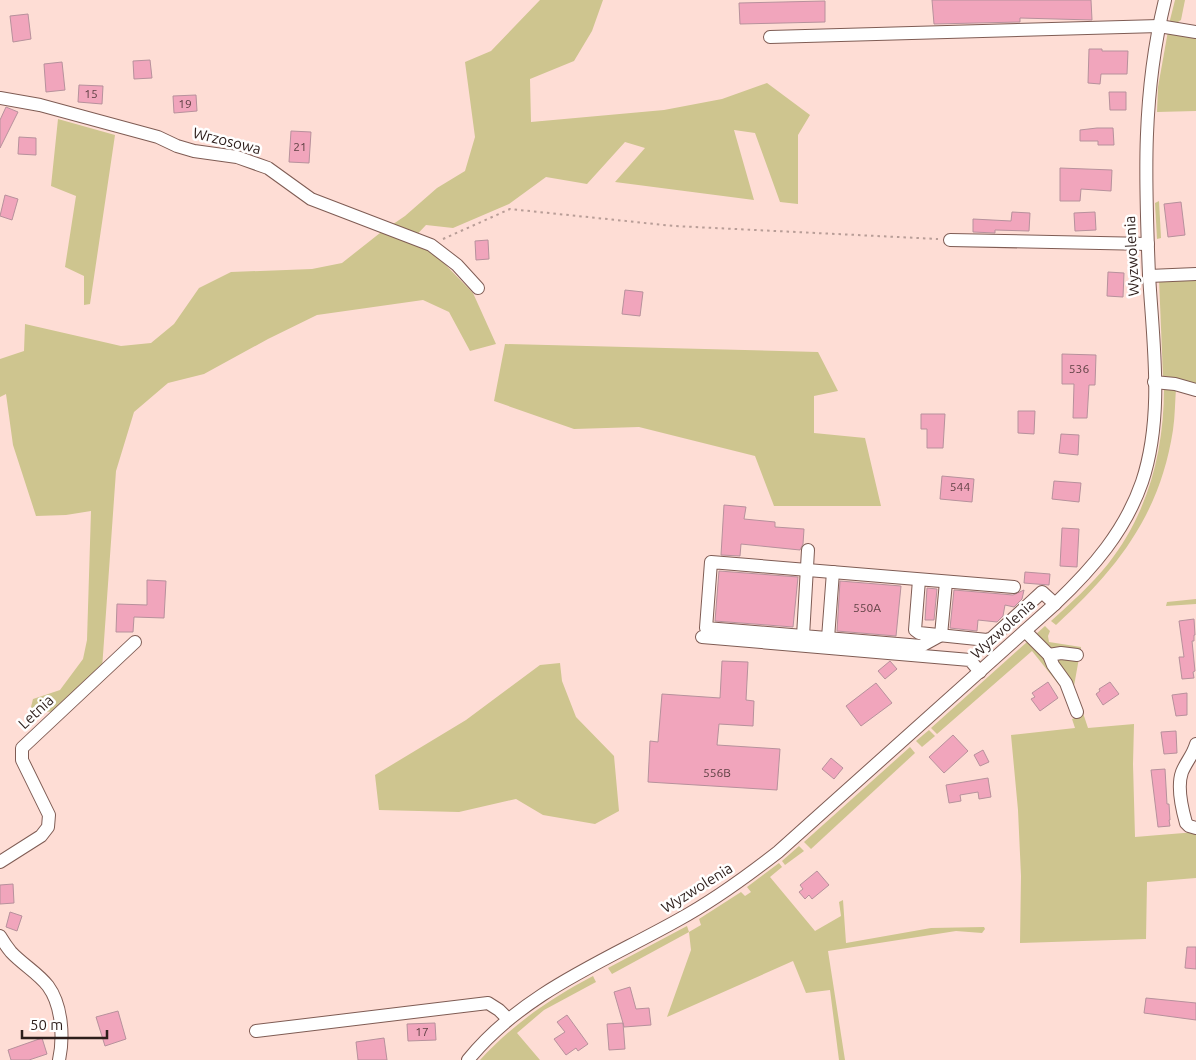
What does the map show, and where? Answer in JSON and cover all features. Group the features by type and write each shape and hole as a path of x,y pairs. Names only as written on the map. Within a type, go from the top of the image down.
{"street":[{"name":"Wyzwolenia","path":"468,1060 508,1019 559,984 691,913 746,877 802,832 980,672 1055,604 1101,557 1134,503 1144,474 1151,443 1154,382 1145,172 1147,116 1152,67 1159,26 1166,0"},
{"path":"770,37 1159,26 1196,32"},
{"name":"Wrzosowa","path":"0,98 40,106 148,134 194,151 237,157 268,168 311,199 386,226 431,245 457,265 478,288"},
{"path":"950,240 1148,244"},
{"path":"1149,276 1196,274"},
{"path":"1154,382 1175,384 1196,390"},
{"path":"803,636 808,550"},
{"path":"940,635 921,646 706,628 711,562 1014,587"},
{"path":"828,638 833,572"},
{"path":"919,580 915,630 919,633 981,640 992,638 1042,592 1055,604"},
{"path":"940,635 946,582"},
{"path":"1025,631 1049,655 1053,665 1066,683 1077,712"},
{"path":"702,637 970,660"},
{"path":"970,639 970,660 980,672"},
{"name":"Letnia","path":"0,862 41,836 48,827 49,815 22,760 22,748 135,642"},
{"path":"1049,655 1062,653 1077,655"},
{"path":"1196,744 1192,756 1183,770 1180,782 1186,823 1196,828"},
{"path":"0,936 10,952 47,985 55,998 61,1032 59,1060"},
{"path":"256,1032 488,1003 508,1019"}],"path":[{"path":"431,245 510,209 674,226 950,240"}],"shaded area":[{"path":"540,0 603,0 592,31 574,61 530,79 531,122 664,110 722,99 767,83 810,115 798,135 798,204 780,202 755,133 734,130 754,200 615,182 645,148 625,142 587,184 546,177 509,204 453,228 426,225 409,243 432,251 473,293 496,344 470,351 449,312 423,300 317,315 204,374 168,383 134,412 116,471 102,669 56,712 30,711 33,699 60,690 83,659 87,640 91,511 66,515 36,516 13,445 6,394 0,397 0,359 24,351 25,324 121,346 151,343 174,324 199,288 231,272 312,269 342,263 405,216 437,188 465,171 475,137 465,62 491,51"},
{"path":"1175,0 1185,0 1181,20 1175,24 1169,24"},
{"path":"1168,31 1196,35 1196,111 1157,112 1158,87"},
{"path":"58,119 115,135 90,304 84,305 84,276 65,267 76,196 51,186"},
{"path":"1159,201 1161,238 1157,239 1155,203"},
{"path":"1196,277 1196,386 1163,377 1159,279"},
{"path":"505,344 818,352 838,391 814,396 814,433 865,438 881,506 774,506 755,456 639,427 574,429 494,401"},
{"path":"1164,388 1176,388 1175,414 1167,460 1158,488 1133,538 1116,561 1098,583 1056,625 1051,621 1088,587 1108,564 1134,524 1151,481 1157,458 1161,435"},
{"path":"1196,599 1196,604 1166,606 1167,602"},
{"path":"1045,626 1050,631 1048,636 1049,642 1081,647 1080,653 1048,647 1034,636"},
{"path":"1027,642 1033,644 1063,684 1064,691 1032,651 937,734 931,728"},
{"path":"1079,658 1074,686 1088,728 1134,724 1135,837 1196,832 1196,878 1147,882 1146,939 1020,943 1021,876 1018,810 1011,735 1075,728 1072,719 1083,715 1073,690 1058,662 1059,659"},
{"path":"560,663 562,681 576,717 614,756 619,811 595,824 543,815 516,799 459,812 379,810 375,775 466,720 540,665"},
{"path":"929,730 935,736 922,747 916,741"},
{"path":"910,747 915,753 811,849 804,842"},
{"path":"799,846 804,851 785,865 782,861"},
{"path":"779,863 782,867 770,877 815,931 841,916 839,902 843,900 846,943 931,928 984,927 985,929 982,933 956,931 828,951 845,1060 839,1060 830,990 806,993 793,961 667,1017 691,950 689,932 701,925 699,919 741,892 745,896 751,892 747,887"},
{"path":"687,926 689,932 612,974 608,968"},
{"path":"593,976 596,982 544,1010 517,1033 540,1060 480,1060 519,1023 562,993"}],"building":[{"path":"932,0 1091,0 1092,20 1020,18 1020,22 934,24"},
{"path":"825,1 825,22 740,24 739,3"},
{"path":"28,14 31,39 13,42 10,16"},
{"path":"1089,49 1128,51 1127,74 1101,74 1100,84 1088,83"},
{"path":"150,60 152,78 134,79 133,61"},
{"path":"62,62 65,90 46,92 44,64"},
{"path":"79,85 103,86 102,104 78,102"},
{"path":"1109,92 1126,92 1126,110 1110,110"},
{"path":"196,95 197,111 174,113 173,96"},
{"path":"6,107 18,112 0,148 0,120"},
{"path":"1113,128 1114,145 1098,145 1098,141 1080,141 1080,130"},
{"path":"291,131 311,132 309,163 289,162"},
{"path":"19,137 36,138 36,155 18,154"},
{"path":"1060,168 1112,170 1111,191 1081,189 1080,201 1060,201"},
{"path":"5,195 18,199 12,220 0,216"},
{"path":"1181,202 1185,235 1168,237 1164,204"},
{"path":"1012,212 1030,213 1029,231 995,230 995,233 973,232 973,219 1011,221"},
{"path":"1095,212 1096,230 1075,231 1074,213"},
{"path":"488,240 489,259 476,260 475,241"},
{"path":"1108,272 1124,273 1123,297 1107,296"},
{"path":"625,290 643,292 640,316 622,314"},
{"path":"1062,354 1096,355 1095,385 1089,385 1087,418 1073,418 1074,384 1062,384"},
{"path":"1018,411 1035,411 1034,434 1018,433"},
{"path":"921,414 945,414 943,448 927,448 927,429 921,429"},
{"path":"1061,434 1079,435 1078,455 1059,453"},
{"path":"942,476 974,479 972,502 940,499"},
{"path":"1054,481 1081,483 1079,502 1052,499"},
{"path":"724,505 746,507 744,519 775,522 775,527 804,529 803,544 800,550 741,544 740,556 721,555"},
{"path":"1062,528 1079,529 1077,567 1060,566"},
{"path":"719,571 798,577 793,627 715,621"},
{"path":"1025,572 1050,574 1049,585 1024,583"},
{"path":"147,580 166,581 164,618 134,617 133,632 116,632 117,604 147,605"},
{"path":"840,581 901,586 896,636 837,631"},
{"path":"927,588 937,589 934,620 925,620"},
{"path":"954,590 1013,595 1024,590 1022,599 1014,607 1005,605 1003,616 997,622 978,620 977,631 950,628"},
{"path":"1194,619 1195,635 1194,641 1192,641 1194,678 1182,679 1179,657 1184,657 1179,621"},
{"path":"722,661 748,662 746,700 754,701 753,726 719,724 717,745 780,749 777,790 648,782 650,741 658,742 662,694 720,698"},
{"path":"890,661 897,669 885,679 878,671"},
{"path":"1048,682 1058,698 1040,711 1031,699 1035,697 1032,693"},
{"path":"1110,682 1119,694 1103,705 1096,694 1100,691 1099,689"},
{"path":"876,683 892,703 861,726 846,706"},
{"path":"1187,693 1187,715 1176,716 1172,695"},
{"path":"1176,731 1177,753 1164,754 1161,732"},
{"path":"953,735 968,751 944,773 929,757"},
{"path":"983,750 989,762 980,766 974,755"},
{"path":"831,758 843,768 834,779 822,769"},
{"path":"1165,769 1170,826 1158,827 1151,770"},
{"path":"988,778 991,797 979,799 978,792 960,795 961,801 949,803 946,785"},
{"path":"817,871 829,885 812,899 809,895 805,899 799,892 803,889 800,885"},
{"path":"13,884 14,903 0,904 0,885"},
{"path":"10,912 22,916 17,931 6,927"},
{"path":"1187,947 1196,947 1196,969 1185,968"},
{"path":"630,987 636,1009 649,1008 651,1025 624,1027 614,992"},
{"path":"1146,998 1196,1003 1196,1020 1144,1013"},
{"path":"118,1011 126,1039 105,1046 96,1017"},
{"path":"567,1015 588,1044 578,1051 576,1048 566,1055 554,1039 565,1032 557,1022"},
{"path":"435,1023 436,1040 408,1041 407,1024"},
{"path":"623,1023 625,1049 609,1050 607,1024"},
{"path":"42,1038 47,1054 29,1060 11,1060 8,1050"},
{"path":"384,1038 387,1060 358,1060 356,1042"}]}
